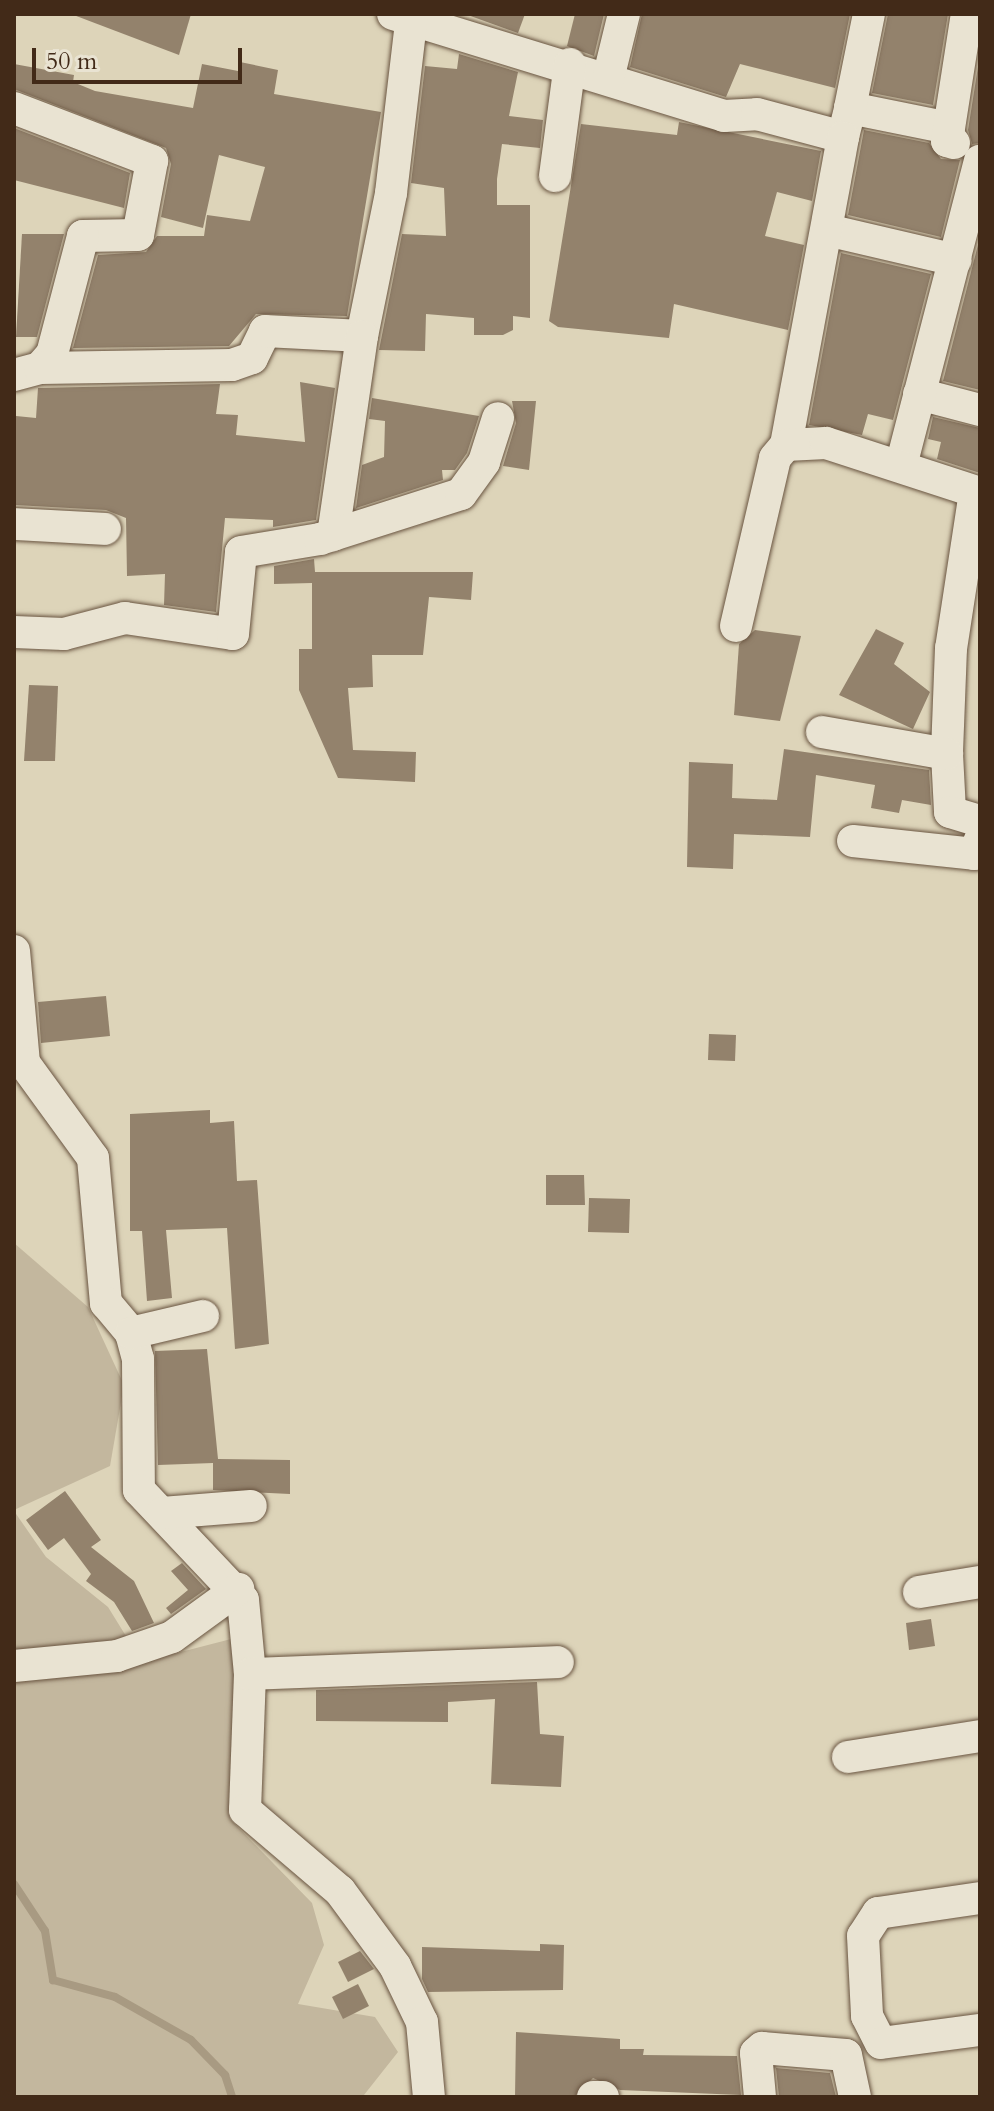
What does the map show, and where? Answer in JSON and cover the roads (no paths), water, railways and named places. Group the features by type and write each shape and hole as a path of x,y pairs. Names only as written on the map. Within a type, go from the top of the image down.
{"street":[{"path":"608,79 624,14"},
{"path":"736,626 775,458 786,445 869,14"},
{"path":"967,14 947,141 980,150"},
{"path":"333,535 362,336 391,193 404,16 570,64 647,97 724,116 757,114 949,128"},
{"path":"555,176 570,64"},
{"path":"14,108 152,161 138,235 81,238 52,354 27,371"},
{"path":"902,462 980,161"},
{"path":"827,230 956,260"},
{"path":"27,371 232,365 252,358 265,331 362,336"},
{"path":"919,394 980,410"},
{"path":"14,632 64,634 125,618 233,634 241,552 333,535 461,494 484,462 498,418"},
{"path":"786,445 826,443 902,462 977,492 951,648 947,754 950,812 980,821"},
{"path":"14,524 105,529"},
{"path":"822,732 947,754"},
{"path":"853,841 974,854 980,840"},
{"path":"14,951 24,1063 93,1158 106,1303 131,1333 138,1359 136,1480 162,1513 238,1589 250,1674 245,1810 340,1891 395,1966 422,2022 429,2097"},
{"path":"131,1333 203,1316"},
{"path":"162,1513 251,1506"},
{"path":"919,1592 980,1582"},
{"path":"14,1666 145,1647 190,1629 238,1589"},
{"path":"250,1674 558,1662"},
{"path":"848,1757 980,1736"},
{"path":"980,1898 878,1913 863,1936 867,2016 881,2043 980,2030"},
{"path":"760,2097 756,2053 762,2048 846,2055 855,2097"},
{"path":"593,2097 603,2097"}],"waterway":[{"path":"14,1884 45,1931 53,1980 115,1997 191,2040 225,2075 232,2097"}]}
